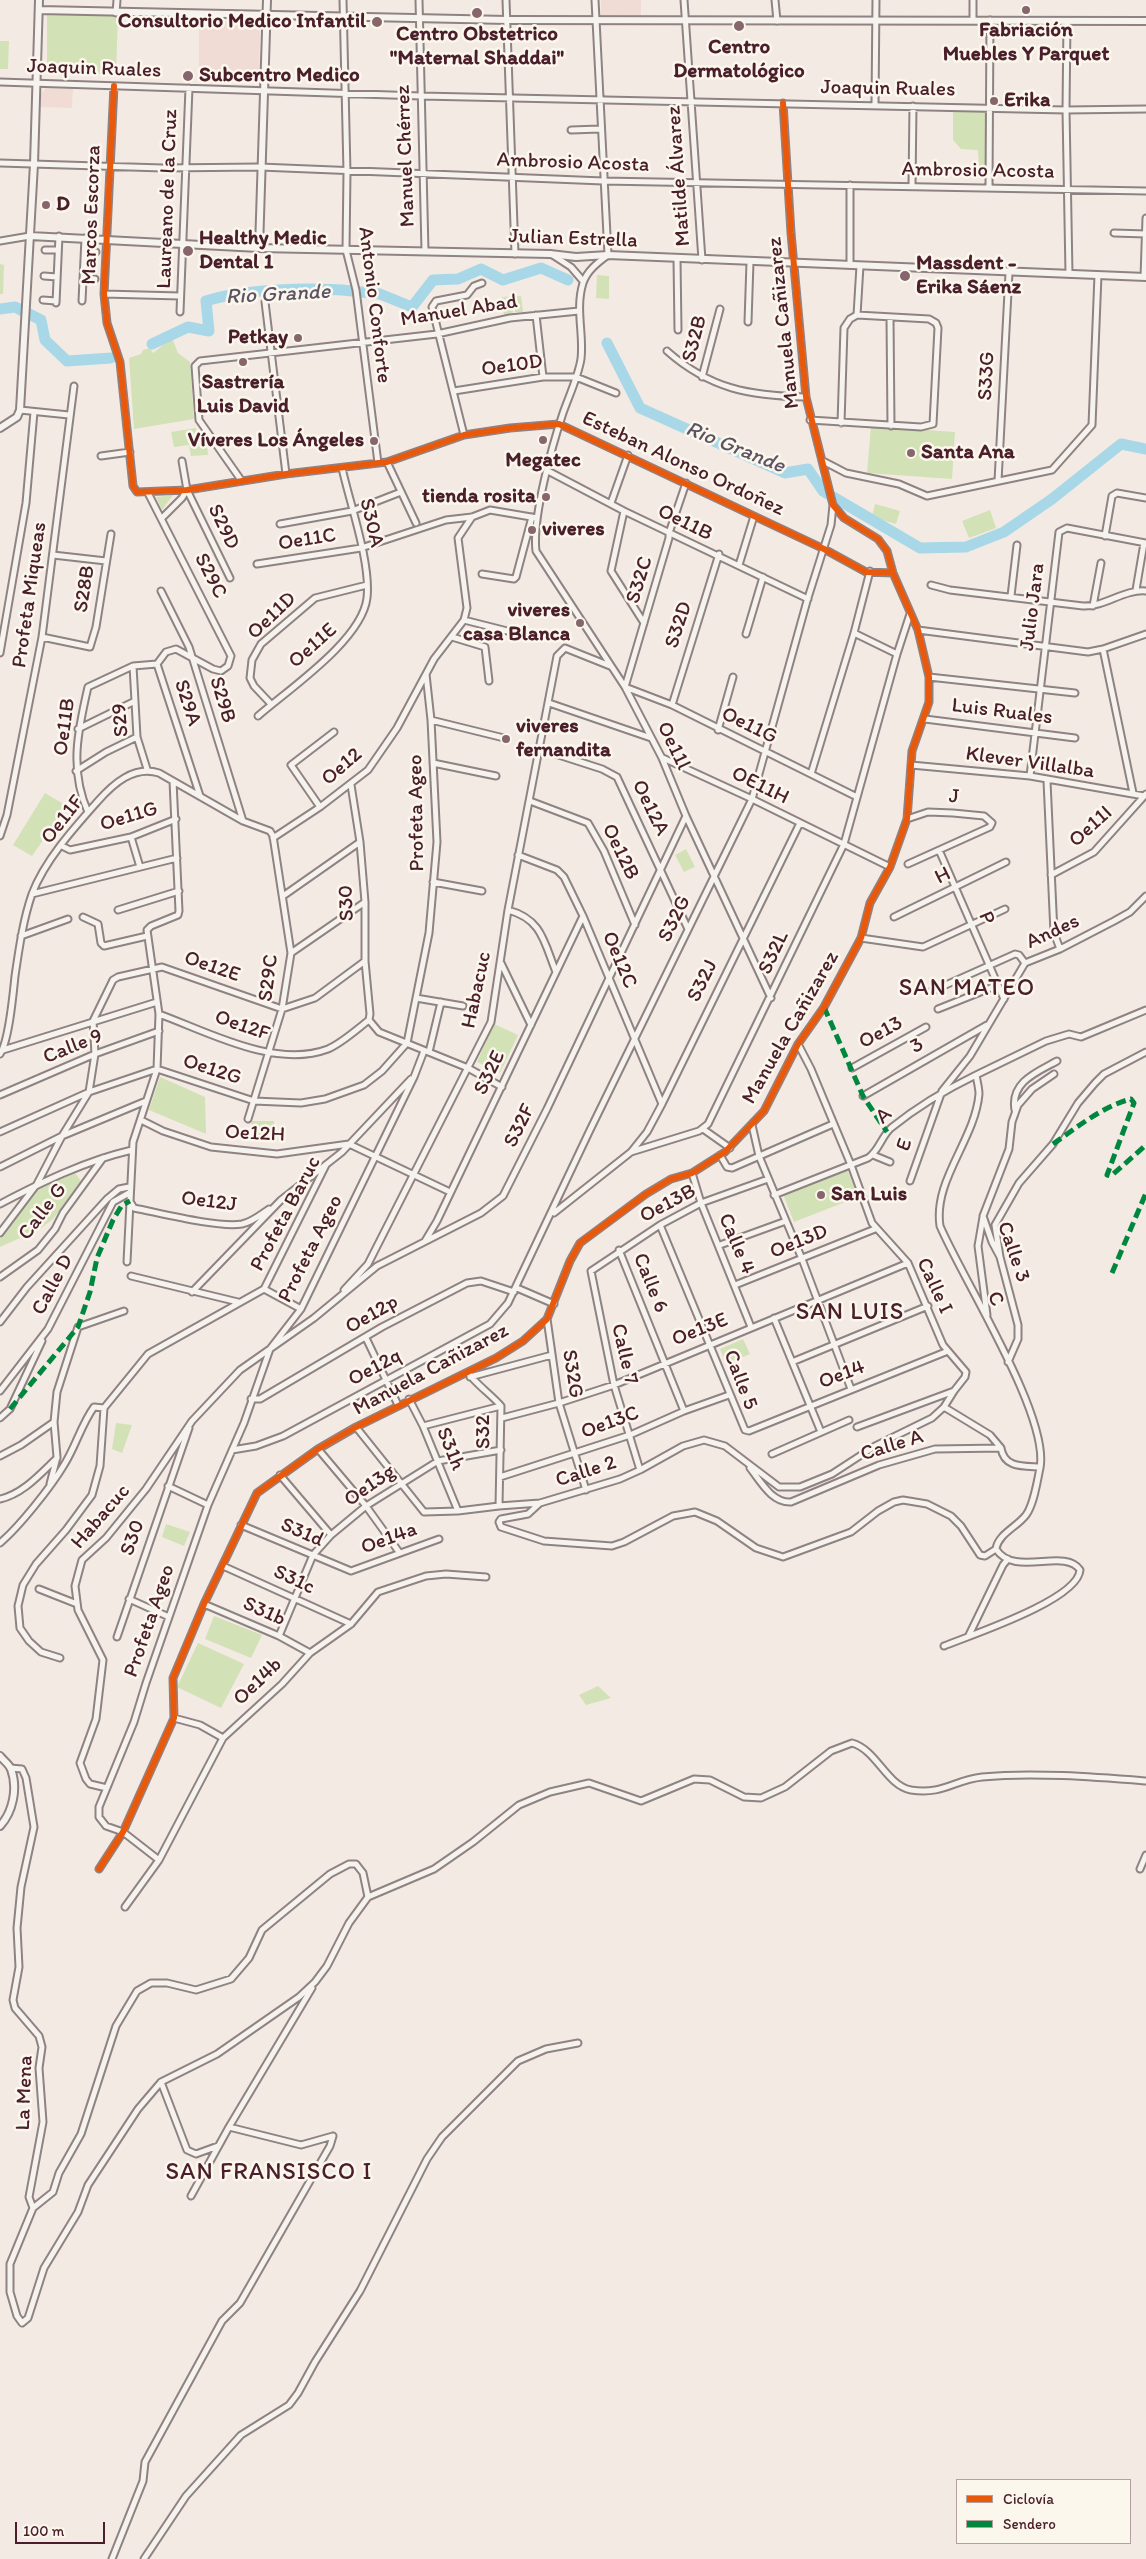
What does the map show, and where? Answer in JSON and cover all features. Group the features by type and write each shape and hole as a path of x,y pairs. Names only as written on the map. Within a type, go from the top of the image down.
{"street":[{"path":"0,428 17,417 20,410 34,164 40,0"},
{"path":"116,13 117,0"},
{"path":"259,248 260,167 267,0"},
{"name":"Antonio Conforte","path":"343,0 347,172 346,250 356,290 378,463"},
{"name":"Manuel Chérrez","path":"419,0 425,251"},
{"path":"506,0 508,97 516,254"},
{"path":"482,574 516,578 535,518 559,424 580,361 582,344 579,311 584,281 591,270 608,256 594,0"},
{"name":"Matilde Álvarez","path":"684,0 702,260"},
{"path":"775,0 777,21"},
{"path":"876,0 876,105"},
{"path":"973,0 973,20"},
{"path":"40,10 266,16 685,22 876,20 1146,21"},
{"path":"990,20 990,187"},
{"path":"1067,21 1066,110 1069,274"},
{"name":"Joaquin Ruales","path":"0,82 421,96 1066,110 1146,109"},
{"name":"Marcos Escorza","path":"114,86 104,294 106,319 120,362 135,491"},
{"name":"Laureano de la Cruz","path":"180,312 189,88"},
{"name":"Manuela Cañizarez","path":"99,1868 123,1832 174,1718 173,1678 204,1604 258,1493 280,1475 318,1449 356,1427 409,1399 469,1374 523,1341 547,1319 570,1261 580,1243 646,1194 671,1179 692,1172 730,1148 768,1105 798,1044 824,1007 861,938 870,903 890,867 907,819 910,765 914,744 925,719 929,698 929,677 918,630 884,545 844,518 833,505 823,461 810,420 806,397 787,184 783,103"},
{"path":"912,186 913,106"},
{"path":"571,130 600,129"},
{"name":"Ambrosio Acosta","path":"0,163 185,168 260,167 603,181 850,184 1146,192"},
{"path":"850,184 850,266"},
{"path":"1145,277 1146,218"},
{"path":"1114,233 1146,234"},
{"name":"Julian Estrella","path":"0,241 30,236 59,236 259,248 550,254 576,257 608,256 1145,277"},
{"path":"43,300 56,302 59,236"},
{"path":"82,301 86,238"},
{"path":"45,250 58,250"},
{"path":"85,252 96,252"},
{"path":"550,254 571,267 584,281"},
{"path":"677,259 678,330"},
{"path":"748,322 750,262"},
{"path":"857,315 860,266"},
{"name":"S33G","path":"998,481 1009,273"},
{"path":"823,461 846,473 899,484 927,496 1052,470 1092,425 1098,275"},
{"path":"44,276 57,277"},
{"path":"83,278 95,279"},
{"path":"464,435 454,391 437,334 432,307 433,303 461,298 467,295 474,286 482,283"},
{"path":"104,294 180,296"},
{"path":"265,302 286,474"},
{"name":"S32B","path":"702,377 720,309"},
{"name":"Manuel Abad","path":"241,480 199,420 194,366 196,363 363,341 437,334 510,318 579,311"},
{"path":"536,315 543,377"},
{"path":"810,420 841,423 891,426 928,427 933,424 938,328 932,320 857,315 850,318 844,328 841,423"},
{"path":"890,317 891,426"},
{"path":"667,351 681,364 702,377 728,388 764,396 806,397"},
{"name":"Oe10D","path":"454,391 543,377 576,377"},
{"path":"576,377 616,393"},
{"name":"Profeta Miqueas","path":"0,836 7,815 42,637 74,386"},
{"path":"20,410 69,415"},
{"path":"0,652 26,503 34,412"},
{"name":"Esteban Alonso Ordoñez","path":"135,491 148,493 187,490 241,480 387,462 464,435 510,428 559,424 824,549 866,572 894,573"},
{"path":"101,456 130,452"},
{"path":"611,504 628,455"},
{"name":"S29D","path":"182,461 187,490 230,578"},
{"path":"387,462 416,523"},
{"name":"S30A","path":"342,468 361,548 367,585"},
{"name":"Oe11B","path":"548,471 715,556 719,554 808,599"},
{"name":"S32C","path":"625,687 669,533 686,483"},
{"path":"162,518 182,498 187,490"},
{"path":"280,524 352,512 402,492"},
{"name":"S29C","path":"148,493 231,656 228,666 221,671 213,670 193,658"},
{"path":"1105,536 1110,498 1117,493 1146,498"},
{"name":"S32G","path":"516,1290 590,1130 752,799 808,599 831,525 833,505"},
{"name":"Oe11C","path":"257,564 361,548 446,520 472,517 490,510 535,518"},
{"path":"624,511 611,571 644,623"},
{"path":"740,565 754,516"},
{"path":"426,674 434,659 464,620 467,608 458,538 472,517"},
{"name":"Oe11l","path":"535,518 536,551 625,687 662,758 686,816 743,935 770,998"},
{"name":"Julio Jara","path":"1030,776 1059,532 1067,528 1145,543"},
{"name":"S28B","path":"42,637 90,647 96,627 111,534"},
{"path":"1136,590 1145,543"},
{"path":"1011,596 1017,545"},
{"name":"S32D","path":"672,705 719,554"},
{"path":"53,555 106,561"},
{"path":"1093,606 1100,563"},
{"path":"810,774 854,633 870,572"},
{"path":"746,634 762,576"},
{"name":"Oe11D","path":"271,704 254,686 250,678 252,660 261,644 315,598 367,585"},
{"name":"Oe11E","path":"258,716 342,644 351,634 364,609 367,585"},
{"path":"931,585 950,590 1093,606 1136,590 1146,591"},
{"name":"S29B","path":"161,591 193,658 243,821"},
{"name":"S32L","path":"703,1129 708,1124 844,844 910,614"},
{"path":"464,620 531,637"},
{"path":"918,630 1088,652 1103,649 1146,634"},
{"path":"854,633 897,654"},
{"path":"452,637 485,647 489,681"},
{"name":"Habacuc","path":"335,1299 368,1264 490,1022 518,855 559,652 565,648 610,666"},
{"path":"1103,649 1133,793"},
{"name":"S29A","path":"193,658 180,650 171,650 163,655 156,664 200,796"},
{"name":"Oe11B","path":"88,812 80,794 76,771 78,729 88,687 133,666 156,664"},
{"name":"S29","path":"133,666 137,738 146,769"},
{"name":"Profeta Ageo","path":"407,1043 429,933 437,842 431,720 426,674"},
{"name":"Oe12","path":"273,838 351,785 374,763 397,728 426,674"},
{"path":"718,730 733,677"},
{"path":"929,677 1075,693"},
{"name":"Oe11G","path":"625,687 672,705 718,730 857,797"},
{"path":"78,729 135,701"},
{"path":"550,703 651,738"},
{"name":"Luis Ruales","path":"925,719 1075,738"},
{"path":"431,720 504,738"},
{"path":"320,807 291,764 334,732"},
{"path":"76,771 106,752 137,738"},
{"name":"Oe12A","path":"540,749 602,769 617,777 688,929"},
{"name":"OE11H","path":"662,758 844,844"},
{"path":"433,762 496,776"},
{"name":"Klever Villalba","path":"910,765 1030,776 1047,781 1145,795"},
{"path":"146,769 173,781 243,821 270,831 273,838"},
{"name":"Oe11F","path":"1,1052 21,936 32,894 45,870 88,812 110,788 124,778 146,769"},
{"path":"127,1262 132,1150 157,1069 159,1014 147,936 151,926 178,915 179,891 173,781"},
{"path":"1047,781 1054,932 1060,949"},
{"name":"S30","path":"351,785 360,842 365,902 365,961 370,1014 368,1020"},
{"name":"Oe11I","path":"1051,875 1094,852 1145,795"},
{"name":"Oe12B","path":"530,801 588,823 607,857 635,925"},
{"name":"J","path":"907,819 928,812 984,816 991,821 990,827 939,850"},
{"name":"S32F","path":"270,1349 314,1318 335,1299 378,1266 486,1211 503,1196 547,1110 686,816"},
{"name":"Oe11G","path":"62,846 70,850 131,837 176,819"},
{"name":"S32J","path":"631,1152 647,1132 662,1104 743,935 800,823"},
{"path":"131,837 140,867"},
{"name":"S29C","path":"248,1119 282,1009 291,954 273,838"},
{"path":"283,896 360,842"},
{"path":"844,844 890,867"},
{"path":"908,864 939,850"},
{"name":"P","path":"939,850 1004,999"},
{"name":"Oe12C","path":"518,855 561,873 583,916 662,1104"},
{"path":"32,894 177,858"},
{"name":"H","path":"894,917 1006,862"},
{"path":"433,882 482,891"},
{"path":"118,910 179,891"},
{"name":"Andes","path":"942,1091 970,1056 1025,963 1060,949 1123,916 1146,896"},
{"path":"291,954 365,902"},
{"path":"508,910 525,916 534,923 556,972"},
{"path":"861,938 920,948 1005,910"},
{"name":"S32E","path":"424,1242 502,1087 583,916"},
{"path":"83,917 98,924 101,943 104,946 147,936"},
{"path":"21,936 68,919"},
{"path":"930,992 989,964 1016,954 1025,963"},
{"path":"282,1009 315,998 365,961"},
{"path":"501,962 532,1025"},
{"name":"Oe12E","path":"152,968 162,967 282,1009"},
{"path":"0,1233 37,1184 62,1136 89,1092 95,1054 93,1021 113,980 152,968"},
{"path":"938,1009 998,984"},
{"path":"416,998 463,1006"},
{"path":"1,1052 157,1002"},
{"name":"Profeta Ageo","path":"123,1832 106,1826 99,1813 106,1788 134,1722 208,1504 244,1423 270,1349 301,1309 427,1052 441,1002"},
{"path":"942,1091 1046,1041 1069,1034 1081,1037 1146,1010"},
{"name":"Oe12F","path":"159,1014 268,1054 307,1054 325,1050 368,1020"},
{"path":"368,1020 377,1032 468,1068 502,1087"},
{"name":"3","path":"863,1096 987,1025"},
{"name":"Oe13","path":"852,1068 926,1027"},
{"name":"Calle 9","path":"0,1095 95,1054 159,1031"},
{"name":"Oe12G","path":"0,1132 89,1092 157,1069 254,1101 301,1103 351,1091 374,1078 407,1043"},
{"name":"Calle I","path":"798,1044 851,1165 869,1217 876,1229 908,1263 928,1306 940,1340 966,1372 954,1391"},
{"path":"1000,1257 995,1225 1019,1183 1053,1144 1078,1103 1095,1083 1104,1074 1146,1052"},
{"path":"1016,1113 1014,1103 1025,1078 1057,1061"},
{"name":"Calle 3","path":"1008,1362 1018,1339 1018,1325 1000,1257 992,1242 983,1216 1009,1149 1018,1105 1024,1097 1054,1074"},
{"name":"C","path":"976,1075 979,1095 973,1117 938,1208 940,1226 1008,1362 1038,1436 1042,1451 1040,1467 1027,1514 1000,1539 996,1549"},
{"name":"Profeta Baruc","path":"50,1484 64,1465 86,1419 94,1407 104,1408 148,1354 264,1289 326,1165 414,1077"},
{"name":"A","path":"851,1165 873,1155 889,1130 942,1091"},
{"name":"E","path":"910,1181 942,1091"},
{"path":"0,1167 62,1136 146,1101"},
{"name":"Oe12H","path":"141,1120 163,1131 211,1148 277,1154 349,1144"},
{"path":"720,1155 730,1168 833,1124"},
{"path":"752,1125 759,1156 802,1259 851,1389"},
{"path":"552,1215 631,1152 703,1129 730,1148"},
{"path":"349,1144 450,1192"},
{"path":"0,1204 37,1184 104,1158 132,1150"},
{"path":"873,1155 890,1162"},
{"name":"Calle G","path":"0,1277 38,1250 55,1229 63,1213 104,1158"},
{"path":"192,1292 281,1200 326,1165"},
{"path":"774,1194 851,1165"},
{"name":"Calle 4","path":"692,1172 701,1203 720,1245 751,1327"},
{"name":"Oe13B","path":"591,1271 619,1250 701,1203 768,1179"},
{"path":"0,1322 27,1287 107,1198 119,1189 129,1190"},
{"name":"Calle D","path":"0,1392 48,1329 58,1306 86,1258 108,1210 116,1199 129,1190"},
{"name":"Oe12J","path":"130,1201 134,1208 209,1222 241,1224 252,1221 281,1200"},
{"path":"983,1216 978,1246 987,1320"},
{"path":"720,1245 786,1221"},
{"name":"Calle 5","path":"660,1225 741,1426 749,1431"},
{"name":"Oe13D","path":"735,1285 876,1229"},
{"name":"Calle 6","path":"619,1250 684,1411"},
{"name":"Oe13E","path":"502,1418 559,1403 614,1384 908,1263"},
{"name":"Calle 7","path":"591,1271 614,1384 640,1470"},
{"path":"131,1276 239,1302"},
{"name":"Oe12p","path":"251,1399 260,1399 402,1315 467,1283 481,1281 516,1290 554,1304"},
{"path":"264,1289 301,1309"},
{"name":"Oe12q","path":"232,1450 256,1446 283,1436 490,1324 498,1318 516,1290"},
{"path":"792,1362 928,1306"},
{"path":"0,1543 12,1533 50,1484 57,1457 54,1422 60,1379 78,1327 124,1310"},
{"path":"774,1318 822,1432"},
{"name":"S32G","path":"547,1319 559,1403 586,1490"},
{"path":"0,1418 10,1410 48,1329"},
{"path":"366,1338 385,1382 398,1405"},
{"name":"Habacuc","path":"106,1788 90,1784 86,1780 80,1763 96,1719 103,1660 78,1610 75,1586 82,1560 106,1538 146,1489 192,1421 240,1370 270,1349"},
{"name":"Oe14","path":"749,1431 810,1404 948,1351"},
{"path":"469,1374 552,1355"},
{"name":"S32","path":"469,1374 501,1406 499,1506"},
{"path":"745,1462 779,1487 800,1487 832,1474 875,1446 932,1418 944,1407 954,1391"},
{"path":"857,1427 954,1391"},
{"name":"Oe13C","path":"500,1477 630,1435 684,1411 729,1395"},
{"name":"S31h","path":"409,1399 423,1426 458,1512"},
{"path":"423,1426 501,1406"},
{"name":"Calle A","path":"944,1407 990,1435 1001,1448"},
{"path":"60,1658 41,1652 29,1641 20,1628 18,1606 23,1585 36,1564 66,1530 92,1495 100,1466 104,1408"},
{"path":"772,1454 850,1420"},
{"name":"S30","path":"117,1637 192,1421"},
{"path":"0,1456 21,1445 54,1422"},
{"path":"356,1427 403,1482"},
{"name":"Calle 2","path":"403,1482 424,1512 458,1512 540,1503 586,1490 640,1470 683,1446 704,1440 725,1446 745,1462"},
{"path":"1001,1448 1002,1457 1007,1461 1040,1467"},
{"name":"Calle A","path":"745,1462 772,1495 787,1502 797,1500 878,1465 935,1449 1001,1448"},
{"path":"318,1449 366,1506 399,1552"},
{"name":"Oe13g","path":"279,1636 313,1556 331,1535 366,1506 438,1461 501,1450"},
{"path":"0,1499 10,1497 23,1488 57,1457"},
{"path":"280,1475 331,1535"},
{"path":"168,1486 208,1504"},
{"path":"540,1503 528,1514 501,1519 499,1522 501,1527 544,1541 616,1545 673,1516 695,1512 717,1521 756,1548 783,1557 851,1532 878,1511 894,1502 903,1500 927,1504 951,1516 961,1526 980,1555 985,1556 996,1549 1000,1555 1019,1563 1072,1563 1078,1568 1079,1574 1069,1589 1050,1601 944,1646"},
{"name":"S31d","path":"241,1525 351,1571"},
{"name":"Oe14a","path":"351,1571 439,1539"},
{"path":"969,1635 1003,1565 1008,1559"},
{"name":"S31c","path":"223,1566 351,1624"},
{"name":"Oe14b","path":"125,1907 159,1860 222,1738 282,1684 310,1653 351,1624 378,1592 426,1576 446,1574 486,1577"},
{"path":"39,1589 78,1604"},
{"path":"129,1598 169,1617"},
{"name":"S31b","path":"204,1604 279,1636 310,1653"},
{"path":"174,1718 200,1725 222,1738"},
{"path":"191,2196 229,2127 315,1982 327,1966 349,1923 368,1896 434,1869 473,1842 519,1805 550,1792 589,1783 642,1801 661,1795 688,1780 704,1778 744,1797 761,1798 784,1787 831,1751 848,1744 862,1748 899,1785 923,1792 946,1790 973,1779 992,1777 1032,1776 1146,1781"},
{"path":"0,1756 10,1768 13,1802 7,1819 0,1826"},
{"name":"La Mena","path":"10,1768 22,1769 26,1778 34,1827 21,1886 17,1928 19,1967 12,2000 15,2008 39,2036 42,2046 39,2068 43,2122 29,2197 33,2208 10,2264 10,2292 17,2316 22,2323 28,2318 44,2268 78,2212 88,2185 138,2109 161,2082"},
{"path":"123,1832 159,1860"},
{"path":"1140,1869 1146,1855"},
{"path":"33,2208 53,2192 60,2173 82,2134 116,2026 137,1991 151,1983 167,1982 196,1990 231,1979 248,1958 262,1930 330,1874 349,1864 356,1864 363,1873 368,1896"},
{"path":"218,2146 196,2154 187,2150 161,2082 217,2054 243,2038 299,1997 315,1982"},
{"path":"144,2559 186,2496 241,2435 289,2405 298,2393 315,2362 360,2291 427,2159 442,2137 518,2061 546,2049 578,2044"},
{"path":"112,2559 141,2487 145,2462 181,2392 222,2321 244,2295 330,2146 333,2136 301,2145 229,2127"}],"shaded area":[{"path":"601,0 641,0 641,15 601,15"},
{"path":"199,20 260,23 259,82 199,81"},
{"path":"46,88 73,89 72,108 41,107 41,94"}],"green space":[{"path":"47,13 118,14 116,74 47,74"},
{"path":"0,41 9,41 8,69 0,69"},
{"path":"953,103 985,104 987,169 979,169 978,150 961,149 953,140"},
{"path":"0,264 4,265 3,294 0,294"},
{"path":"597,275 609,276 609,299 596,298"},
{"path":"521,296 523,312 515,312 515,301 512,301 513,315 504,316 502,297"},
{"path":"172,338 178,353 190,362 194,419 134,429 129,358 141,354 143,350 150,348 153,353"},
{"name":"Santa Ana","path":"871,426 955,432 952,479 867,473"},
{"path":"196,428 197,444 207,443 208,455 191,456 189,445 174,447 171,432"},
{"path":"173,495 162,510 156,497"},
{"path":"875,504 900,511 896,524 872,517"},
{"path":"990,510 996,528 969,538 962,521"},
{"path":"45,793 67,806 32,856 13,845"},
{"path":"686,849 695,867 684,872 675,855"},
{"path":"494,1024 518,1035 500,1073 477,1062"},
{"path":"160,1077 205,1097 206,1134 149,1110"},
{"path":"251,1121 274,1121 275,1135 252,1135"},
{"name":"San Luis","path":"846,1167 858,1197 794,1222 783,1194"},
{"path":"75,1173 81,1181 53,1219 40,1229 0,1247 0,1239 39,1189"},
{"path":"743,1339 750,1354 726,1364 720,1349"},
{"path":"116,1423 132,1425 122,1453 112,1449"},
{"path":"166,1524 190,1532 184,1546 162,1537"},
{"path":"214,1616 262,1635 251,1658 205,1639"},
{"path":"198,1643 244,1664 221,1708 177,1687"},
{"path":"598,1686 611,1698 586,1705 579,1695"}],"waterway":[{"name":"Rio Grande","path":"361,292 380,294 412,307 433,280 458,279 481,269 503,280 541,268 568,280"},
{"name":"Rio Grande","path":"152,344 188,327 209,331 206,301 221,297 278,290 318,289 352,291"},
{"name":"Rio Grande","path":"0,309 15,307 41,320 45,340 67,361 111,358"},
{"name":"Rio Grande","path":"607,343 640,408 785,473 808,469 823,491 920,548 966,547 1004,532 1052,499 1121,444 1146,449"}],"marked path":[{"path":"824,1007 863,1096 887,1132"},
{"path":"1053,1144 1100,1112 1131,1099 1134,1103 1107,1175 1111,1176 1146,1145"},
{"path":"1112,1273 1146,1193"},
{"path":"10,1409 78,1327 90,1292 97,1258 113,1220 122,1205 130,1201"}],"cycle path":[{"path":"114,86 104,294 107,323 120,362 133,486 137,492 187,490 286,474 387,462 464,435 510,428 559,424 824,549 866,572 893,573"},
{"path":"99,1869 123,1832 174,1718 173,1678 204,1604 257,1493 318,1449 356,1427 496,1358 523,1341 547,1319 570,1261 580,1243 646,1194 671,1179 692,1173 725,1152 764,1111 798,1044 824,1007 861,938 870,903 890,867 907,819 912,751 929,702 929,677 918,630 893,573 887,551 878,539 844,518 833,505 806,397 791,233 783,103"}],"place":[{"name":"Fabriación Muebles Y Parquet","path":"1026,10"},
{"name":"Centro Obstetrico \"Maternal Shaddai\"","path":"477,13"},
{"name":"Consultorio Medico Infantil","path":"377,22"},
{"name":"Centro Dermatológico","path":"739,26"},
{"name":"Subcentro Medico","path":"188,76"},
{"name":"Erika","path":"994,101"},
{"name":"D","path":"46,205"},
{"name":"Healthy Medic Dental 1","path":"188,251"},
{"name":"Massdent - Erika Sáenz","path":"905,276"},
{"name":"Petkay","path":"298,338"},
{"name":"Sastrería Luis David","path":"243,362"},
{"name":"Megatec","path":"543,440"},
{"name":"Víveres Los Ángeles","path":"374,441"},
{"name":"Santa Ana","path":"911,453"},
{"name":"tienda rosita","path":"546,497"},
{"name":"viveres","path":"532,530"},
{"name":"viveres casa Blanca","path":"580,623"},
{"name":"viveres fernandita","path":"506,739"},
{"name":"San Luis","path":"821,1195"}],"district":[{"name":"SAN MATEO","path":"967,989"},
{"name":"SAN LUIS","path":"850,1313"},
{"name":"SAN FRANSISCO I","path":"269,2173"}]}
